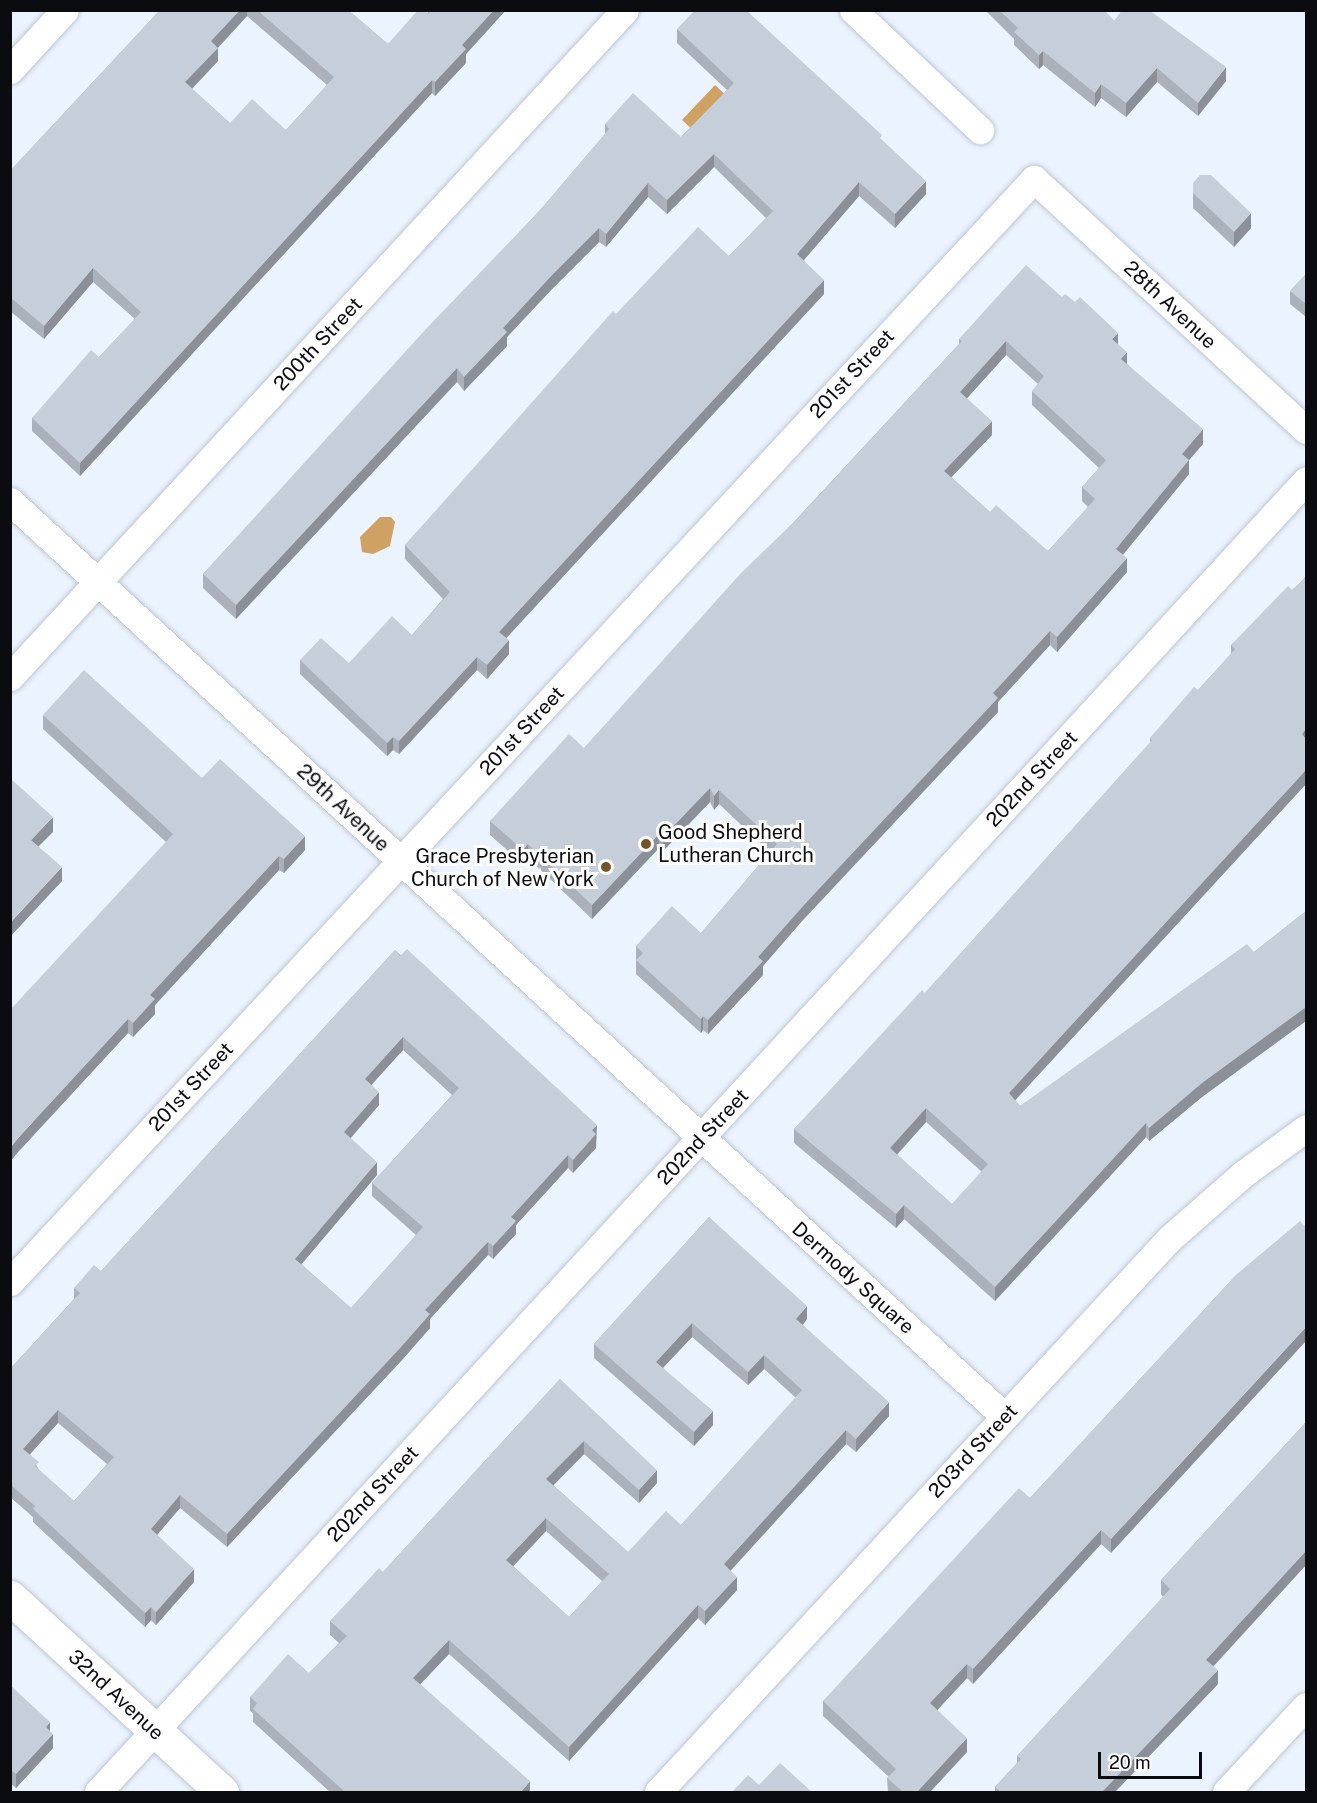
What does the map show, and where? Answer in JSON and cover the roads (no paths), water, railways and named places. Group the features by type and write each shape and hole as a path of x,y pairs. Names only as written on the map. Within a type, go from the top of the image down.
{"street":[{"path":"10,70 65,10"},
{"name":"200th Street","path":"10,677 626,10"},
{"path":"853,10 980,130"},
{"name":"28th Avenue","path":"1034,179 1306,430"},
{"name":"201st Street","path":"10,1282 1034,179"},
{"name":"202nd Street","path":"98,1792 702,1139 1306,480"},
{"name":"29th Avenue","path":"10,501 702,1139"},
{"name":"203rd Street","path":"658,1792 1169,1239 1243,1174 1306,1128"},
{"name":"Dermody Square","path":"702,1139 1005,1417"},
{"name":"32nd Avenue","path":"10,1597 222,1792"},
{"path":"1226,1792 1306,1706"}],"place":[{"name":"Good Shepherd Lutheran Church","path":"646,844"},
{"name":"Grace Presbyterian Church of New York","path":"606,867"}]}
